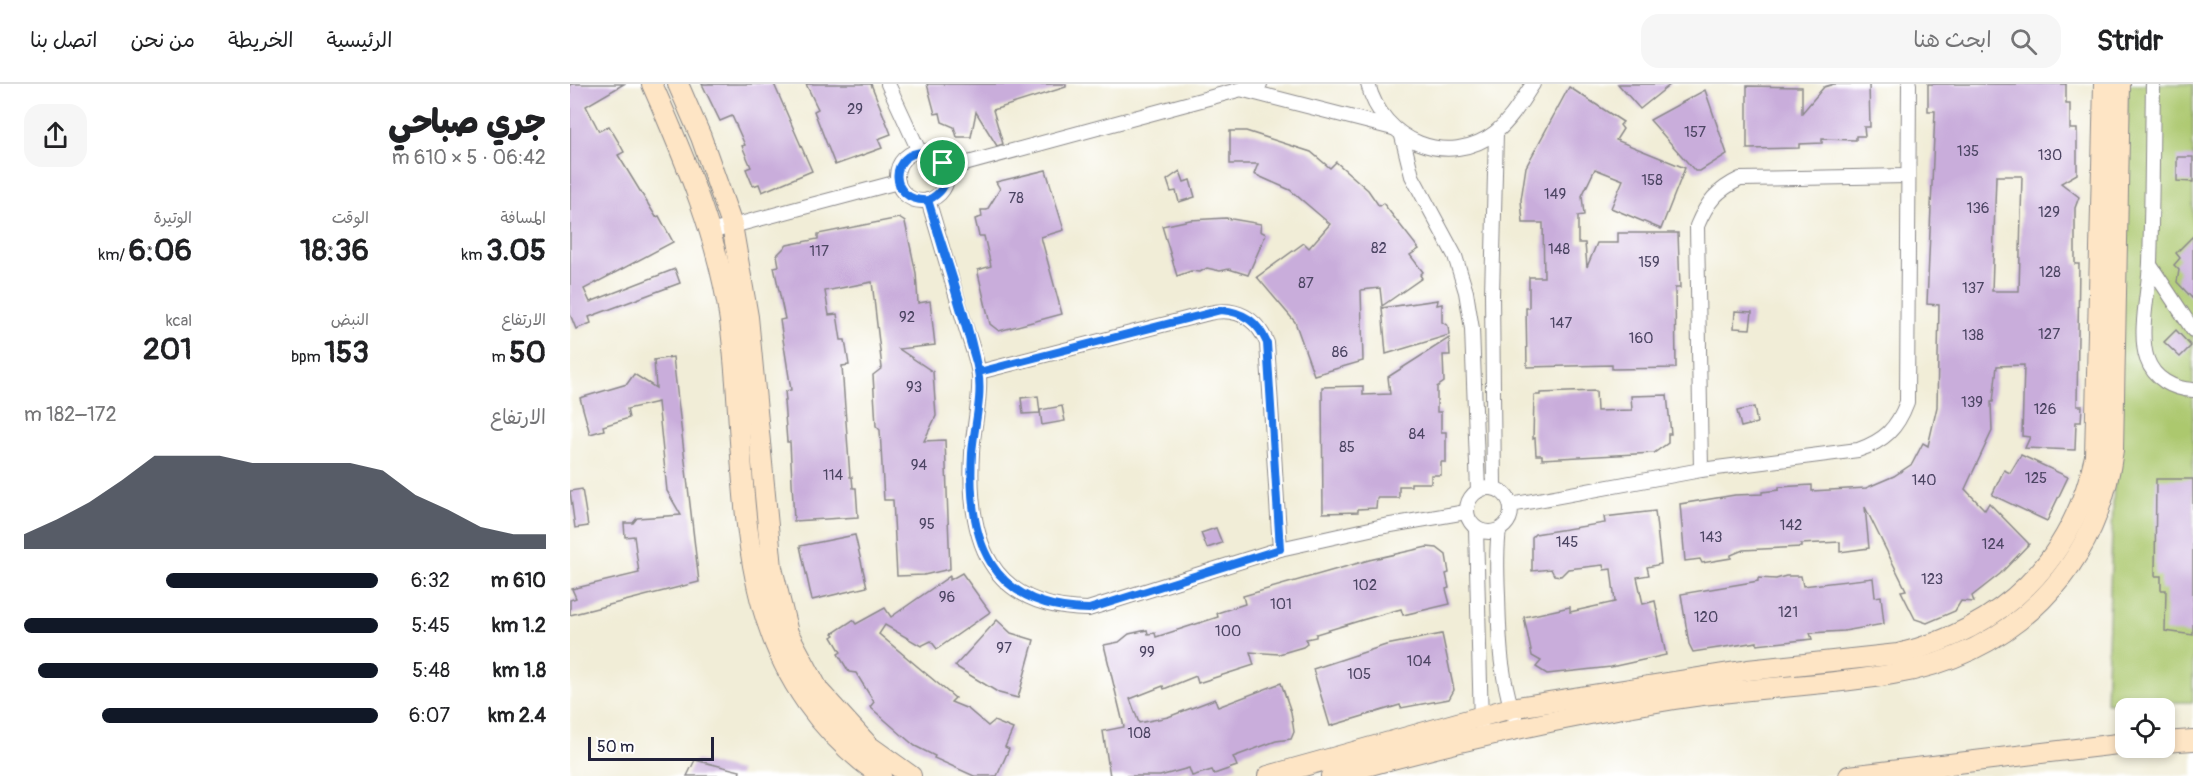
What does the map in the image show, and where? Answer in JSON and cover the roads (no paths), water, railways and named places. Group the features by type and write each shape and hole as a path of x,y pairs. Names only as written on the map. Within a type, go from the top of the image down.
{"street":[{"path":"652,84 710,232 730,319 754,580 774,647 803,698 829,730 859,760 881,776"},
{"path":"678,84 701,137 732,225 748,317 772,568 788,633 819,691 869,746 911,776"},
{"path":"888,84 919,151 939,158 946,170 947,177 941,191 928,200 913,199 906,195 898,182 897,175 902,162 919,151"},
{"path":"946,170 1260,84"},
{"path":"1368,84 1372,99 1398,132 1412,176 1455,256 1467,292 1472,329 1478,490"},
{"path":"1244,90 1398,132 1426,146 1450,148 1474,144 1496,132 1513,114 1533,84"},
{"path":"1511,505 1701,470 1858,450 1875,444 1890,434 1901,419 1906,402 1909,84"},
{"path":"1268,776 1511,708 1715,675 1898,654 1929,647 1993,615 2023,591 2046,566 2060,546 2082,503 2095,456 2104,84"},
{"path":"1331,776 1519,727 1696,695 1873,677 1915,669 1956,656 2004,631 2057,586 2079,554 2094,524 2109,480 2113,450 2120,84"},
{"path":"2153,84 2150,265 2144,344 2147,359 2155,373 2167,383 2181,389 2193,390"},
{"path":"1494,488 1492,295 1496,132"},
{"path":"1701,470 1697,226 1706,205 1721,189 1740,179 1907,176"},
{"path":"710,232 898,182"},
{"path":"928,200 979,372 972,453 971,496 974,523 981,547 994,570 1008,586 1036,601 1062,609 1089,609 1280,549 1379,527 1467,512"},
{"path":"2150,265 2193,330"},
{"path":"979,372 1221,310 1244,315 1258,327 1267,343 1280,549"},
{"path":"1476,528 1487,532 1499,530 1510,517 1511,505 1502,491 1494,488 1478,490 1469,500 1467,512 1476,528 1481,715 1479,736"},
{"path":"1499,530 1500,649 1511,708 1519,727"},
{"path":"2175,741 2193,740"},
{"path":"1849,776 2115,744"}]}
